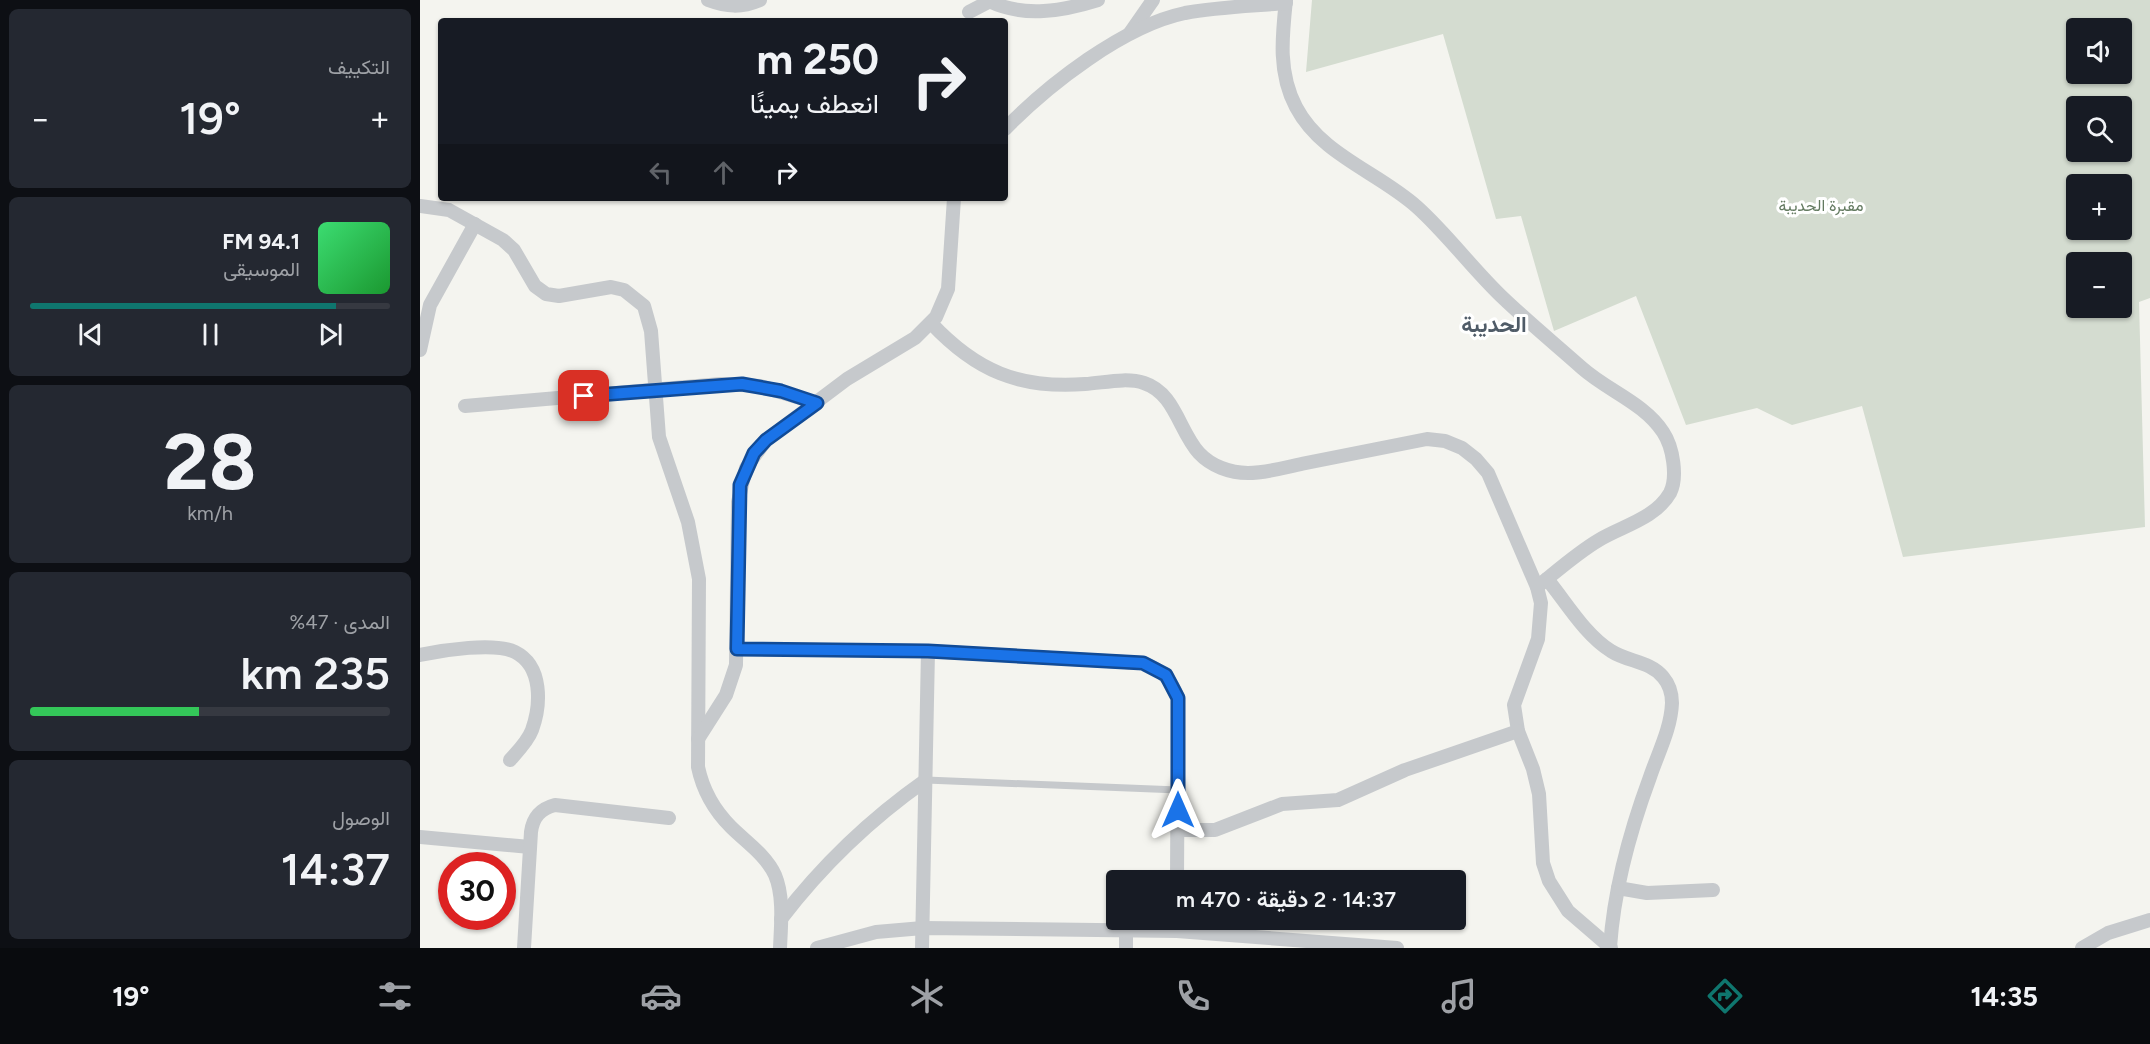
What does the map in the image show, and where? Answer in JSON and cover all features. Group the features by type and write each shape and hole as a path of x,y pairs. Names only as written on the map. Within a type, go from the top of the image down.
{"street":[{"path":"708,0 728,7 746,6 760,0"},
{"path":"970,11 990,1 1013,10 1033,11 1072,8 1098,0"},
{"path":"1008,126 1061,78 1147,27 1184,14 1286,1 1282,54 1286,81 1296,106 1311,129 1331,148 1383,181 1416,206 1501,296 1597,380 1644,410 1664,434 1674,462 1671,492 1655,511 1600,539 1542,583"},
{"path":"1128,38 1147,2"},
{"path":"698,740 726,695 736,665 740,485 750,460 766,440 847,379 915,338 931,323 943,304 948,289 954,201"},
{"path":"420,206 450,210 509,244 536,286 546,294 559,296 611,287 635,297 650,318 659,437 688,522 699,579 698,767 703,788 730,826 770,864 779,891 780,948"},
{"path":"420,350 425,307 475,224"},
{"path":"931,323 968,358 1010,378 1032,384 1059,386 1132,381 1152,387 1168,401 1191,444 1202,456 1230,471 1263,471 1427,440 1445,441 1462,448 1476,459 1488,473 1542,583 1609,651 1657,670 1670,690 1672,701 1666,732 1649,778 1618,888 1610,947"},
{"path":"465,406 742,384 781,391 817,403"},
{"path":"1542,583 1538,639 1514,705 1518,730 1537,782 1543,863 1549,881 1568,911 1610,947"},
{"path":"420,655 453,650 503,648 526,659 537,681 536,712 531,732 510,760"},
{"path":"737,649 928,651 1143,663 1155,668 1166,675 1178,698 1177,870"},
{"path":"922,948 928,651"},
{"path":"1178,830 1215,830 1282,804 1338,800 1405,770 1518,730"},
{"path":"781,919 805,887 854,836 926,780"},
{"path":"524,948 530,847 535,817 547,807 555,805 669,818"},
{"path":"420,837 530,847"},
{"path":"1618,888 1647,893 1713,890"},
{"path":"2082,948 2108,933 2150,920"},
{"path":"817,948 876,932 923,928 1106,930"},
{"path":"1126,930 1126,948"},
{"path":"1225,930 1397,948"}],"lane":[{"path":"926,780 1178,790"}],"green space":[{"name":"مقبرة الحديبة","path":"1312,0 2150,0 2150,298 2139,302 2145,527 1903,557 1862,406 1792,425 1757,408 1686,425 1636,296 1554,331 1521,216 1496,219 1443,34 1306,72"}],"district":[{"name":"الحديبة","path":"1494,324"}],"route":[{"path":"584,396 703,385 742,384 781,391 817,403 766,440 754,453 740,485 737,649 928,651 1143,663 1166,675 1178,698 1178,810"}]}
